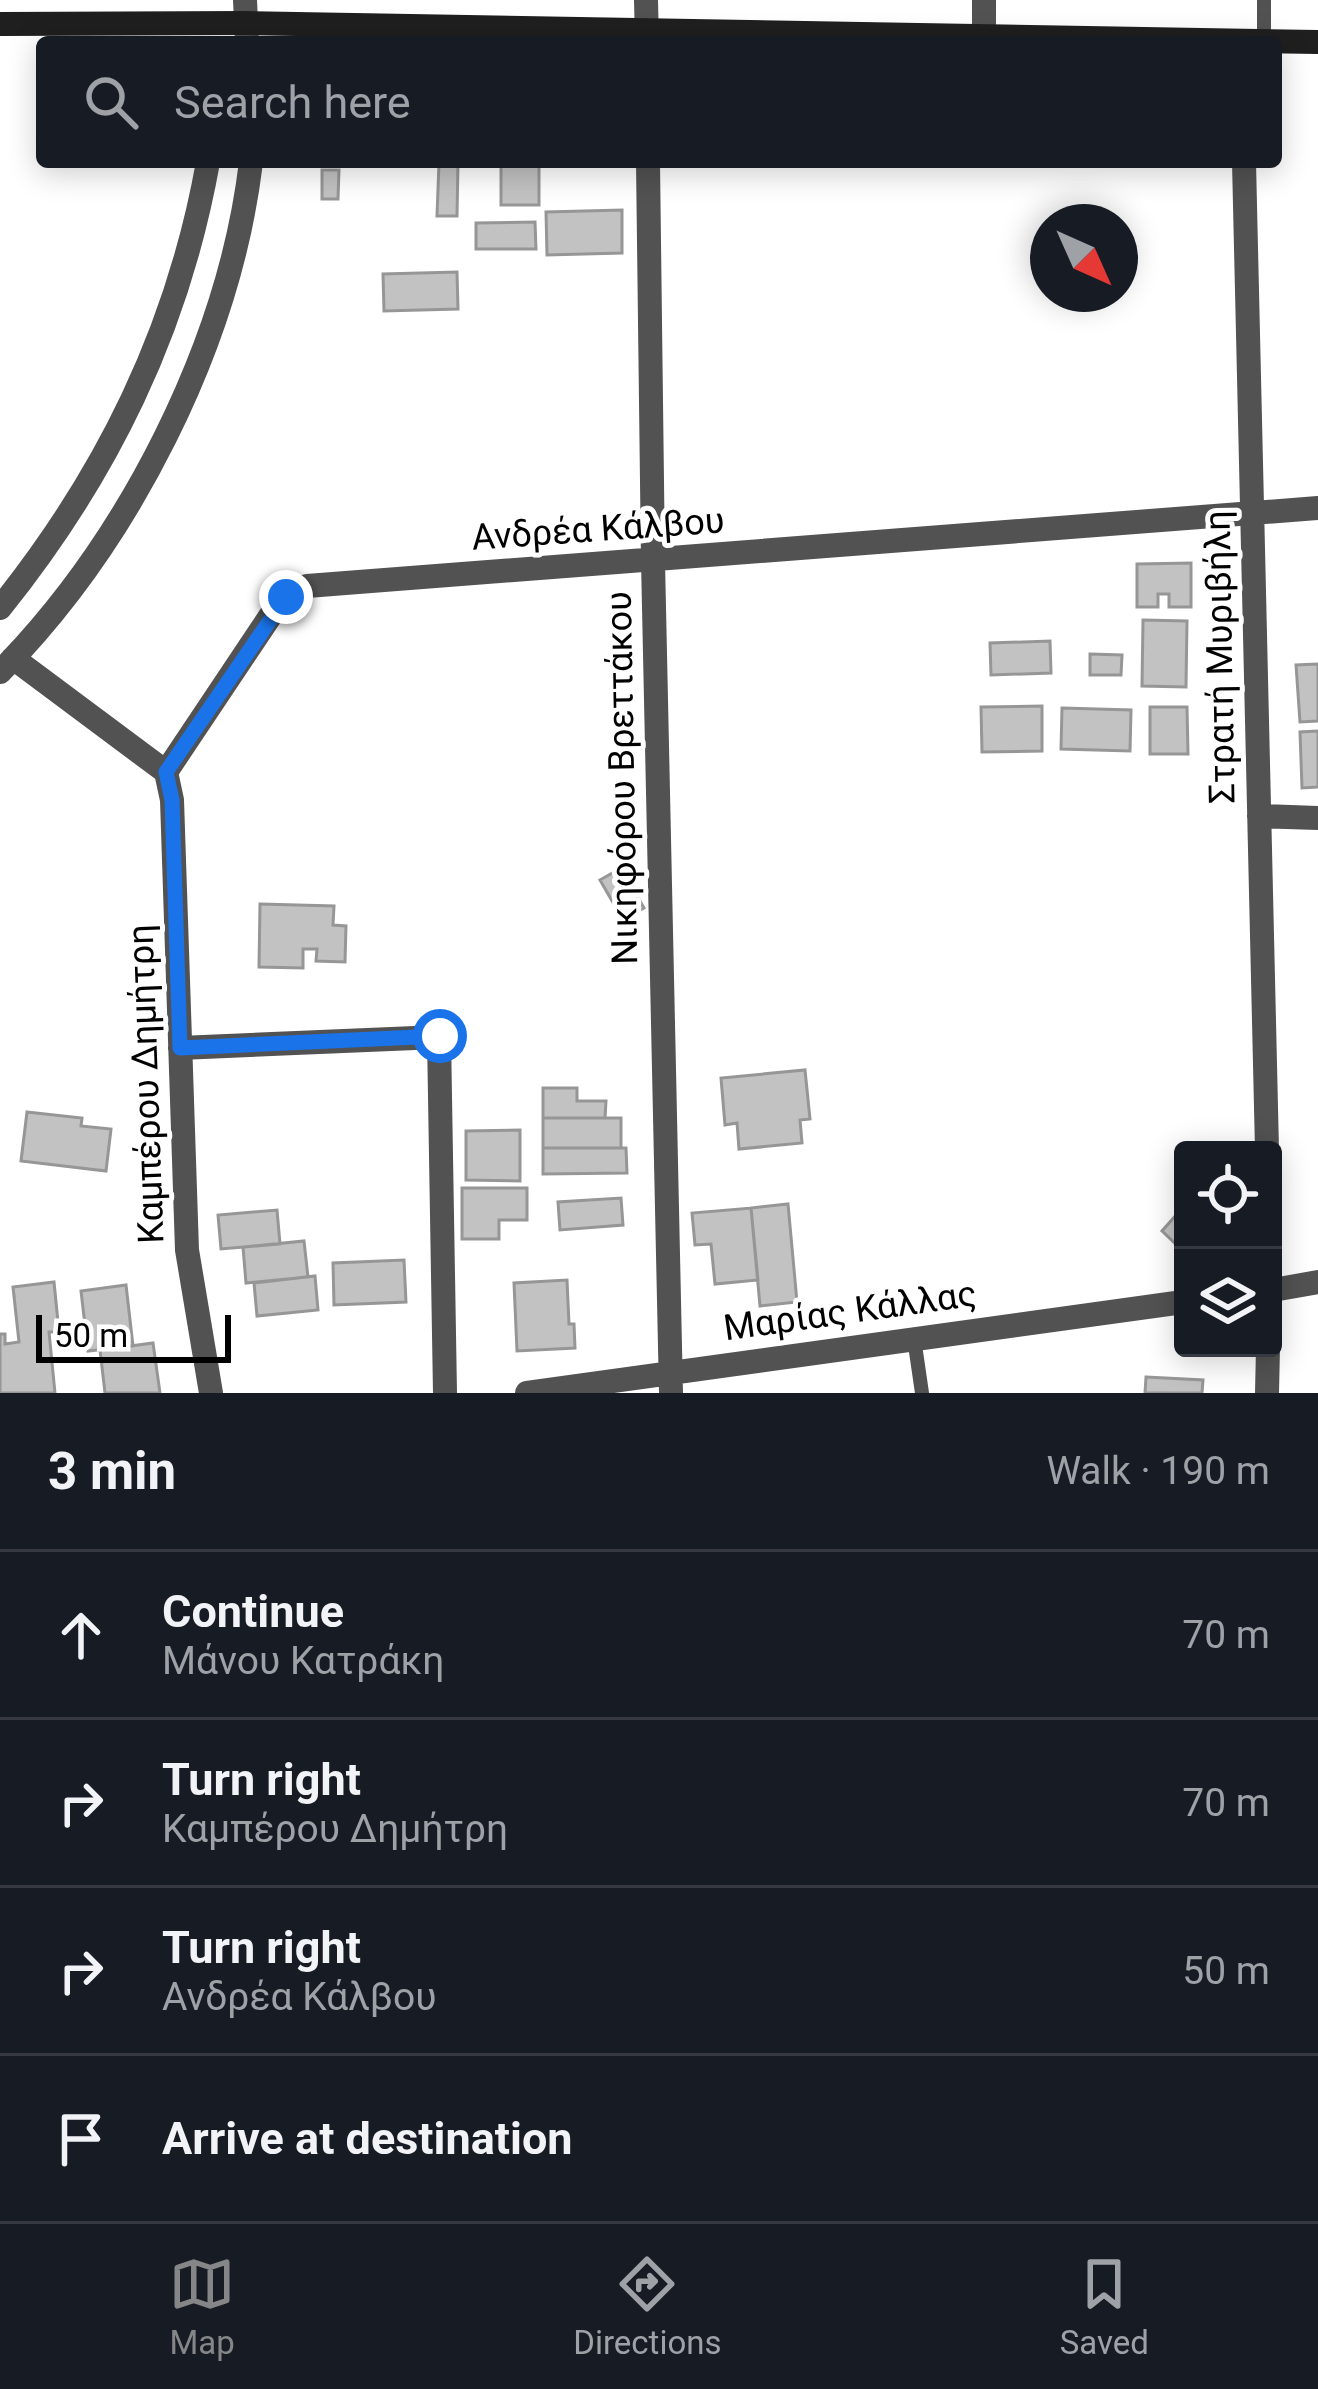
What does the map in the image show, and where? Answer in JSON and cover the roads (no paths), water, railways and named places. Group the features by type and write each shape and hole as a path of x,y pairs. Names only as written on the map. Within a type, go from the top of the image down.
{"main road":[{"path":"0,24 647,36 984,36"},
{"path":"1282,41 1318,42"}],"street":[{"path":"646,0 647,36"},
{"path":"984,0 984,36"},
{"path":"0,608 53,541 117,434 160,338 196,228 207,168"},
{"path":"166,772 7,665 95,555 168,430 225,278 250,168"},
{"name":"Νικηφόρου Βρεττάκου","path":"648,168 670,1383"},
{"name":"Στρατή Μυριβήλη","path":"1244,168 1267,1141"},
{"name":"Ανδρέα Κάλβου","path":"166,772 273,611 307,586 1318,508"},
{"name":"Καμπέρου Δημήτρη","path":"166,772 172,800 187,1250 212,1393"},
{"path":"1258,815 1318,818"},
{"path":"180,1048 440,1036 445,1393"},
{"path":"1282,1288 1318,1282"},
{"name":"Μαρίας Κάλλας","path":"527,1393 670,1383 914,1338 1174,1303"},
{"path":"1267,1393 1268,1357"}],"lane":[{"path":"1264,0 1264,36"},
{"path":"914,1338 922,1393"}]}
